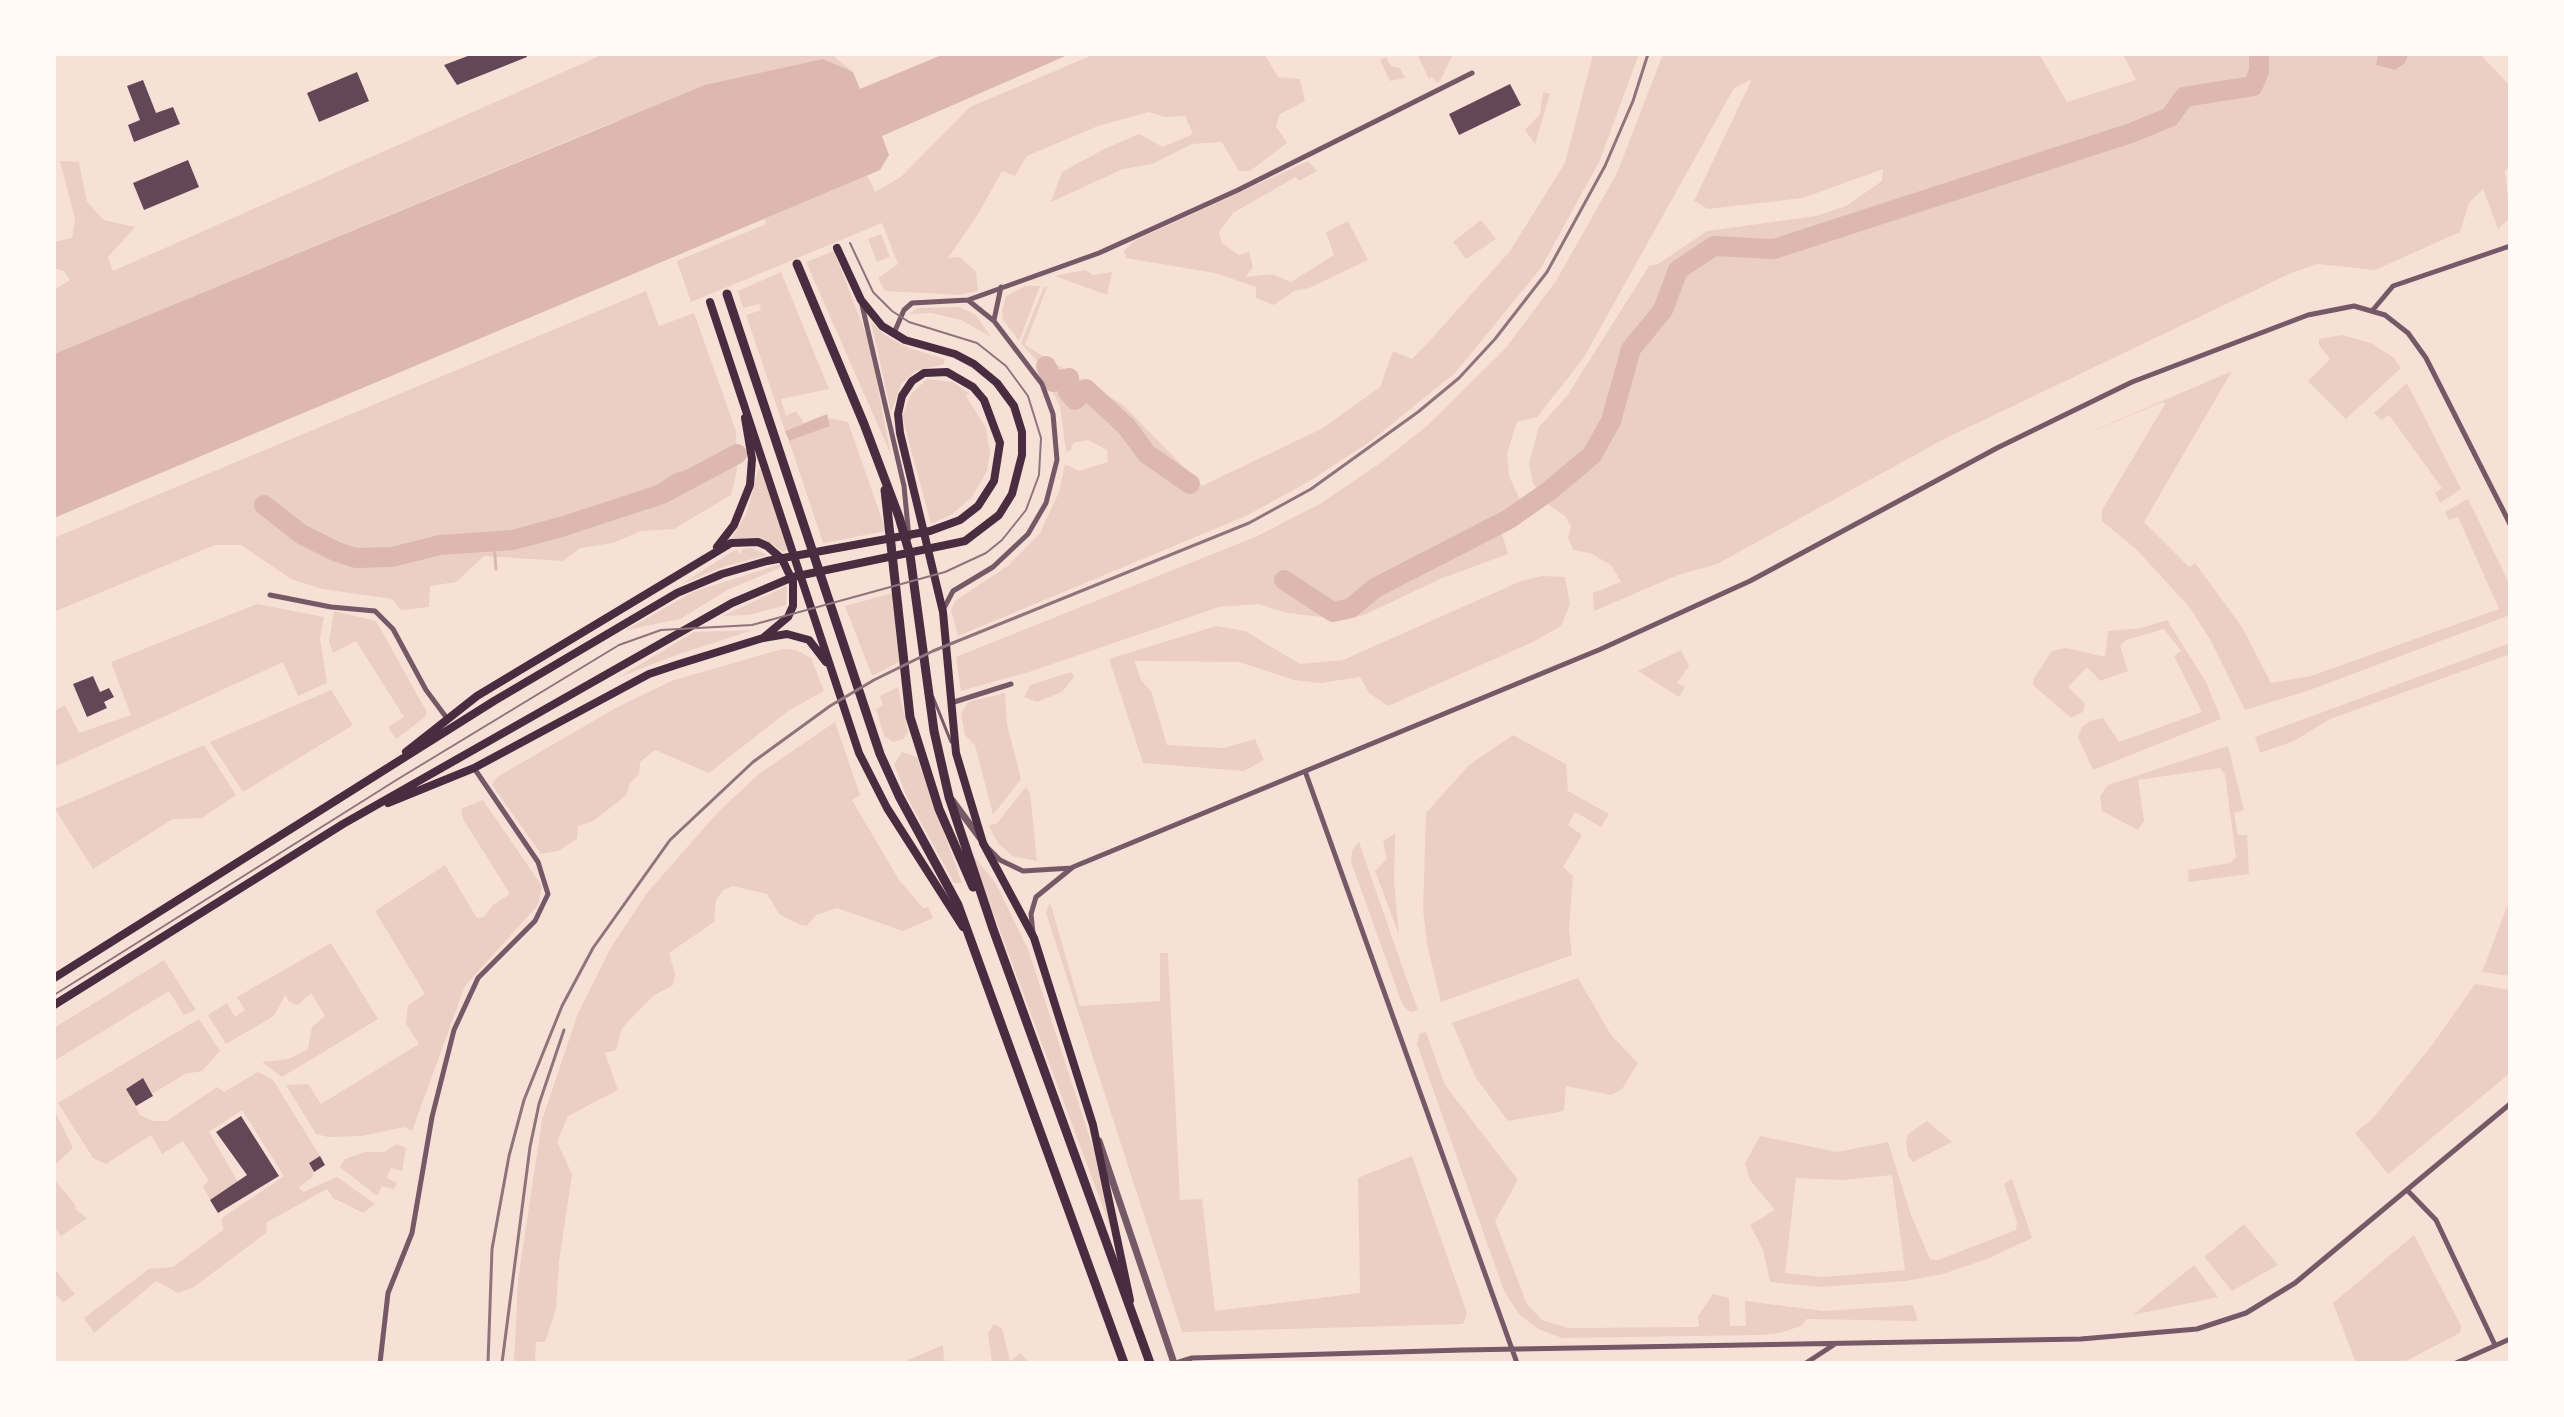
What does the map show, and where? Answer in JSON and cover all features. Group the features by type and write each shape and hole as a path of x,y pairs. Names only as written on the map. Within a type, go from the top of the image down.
{"main road":[{"path":"54,1005 369,810 732,603 773,584 965,541 999,515 1018,477 1022,432 1014,406 986,373 955,354 916,344 893,333 873,317 861,300 837,248"},
{"path":"797,264 882,469 910,555 926,681 949,797 993,929 1150,1363"},
{"path":"727,294 880,754 958,905 1124,1363"},
{"path":"710,302 833,677"},
{"path":"54,978 572,655 677,593 722,574 767,561 936,529 960,520 978,506 994,481 1000,459 998,430 984,400 973,387 947,372 924,373 912,381 902,396 898,414 919,512 943,612 956,753 983,843 1034,938 1093,1125 1133,1317"},
{"path":"714,551 734,525 750,485 752,459 740,391"},
{"path":"882,469 910,717 939,809 993,929"},
{"path":"386,770 446,717 731,543 758,542 775,551 793,582 793,606 781,626 763,638"},
{"path":"369,810 474,768 649,674 763,638 787,634 809,640 822,653 873,783 969,936"}],"street":[{"path":"893,333 904,310 912,303 968,300 1099,253 1224,197 1472,73"},
{"path":"2372,311 2393,286 2510,246"},
{"path":"994,321 1001,287"},
{"path":"861,300 904,486 910,555"},
{"path":"943,612 946,599 953,591 993,567 1028,534 1054,482 1057,439 1048,399 1033,369 994,321 968,300"},
{"path":"1034,938 1031,914 1036,897 1073,867 1579,658 1750,581 1997,448 2132,382 2308,315 2354,306 2385,315 2408,333 2426,358 2510,524"},
{"path":"270,595 331,607 375,611 393,629 426,690 446,717"},
{"path":"951,703 1011,684"},
{"path":"380,1363 388,1293 412,1233 432,1117 454,1030 478,978 535,921 548,894 538,862 474,768"},
{"path":"1305,771 1517,1363"},
{"path":"949,797 983,843 1000,860 1023,871 1073,867"},
{"path":"1093,1125 1175,1363 1192,1358 2171,1334 2221,1323 2295,1283 2510,1104"},
{"path":"2407,1190 2436,1220 2495,1345"},
{"path":"2456,1363 2510,1339"},
{"path":"1806,1363 1836,1344"}],"lane":[{"path":"926,681 956,753"}],"shaded area":[{"path":"604,54 831,54 853,72 823,60 611,123 54,354 54,290 70,280 64,271 54,268 54,242 72,238 75,219 60,161 79,162 87,202 104,220 135,227 108,257 113,271"},
{"path":"944,54 1070,54 882,136 889,155 880,170 54,518 54,354 705,85 823,59 853,72 860,89"},
{"path":"1095,54 1264,54 1278,77 1300,79 1305,101 1280,114 1276,126 1287,143 1250,171 1239,171 1222,142 1192,144 1152,164 1123,169 1051,202 1062,172 1104,149 1139,134 1163,147 1193,134 1185,116 1165,117 1149,112 1098,126 1027,156 1015,176 1002,171 977,216 948,258 960,257 976,272 978,291 959,295 885,291 878,278 898,264 882,223 691,302 677,261 766,224 764,219 867,175 875,192 901,177 970,107"},
{"path":"1417,54 1453,54 1437,83 1432,77 1429,79"},
{"path":"1593,54 1639,54 1600,160 1541,268 1455,373 1371,441 1308,482 1246,516 958,636 951,610 955,601 1009,565 1040,533 1059,492 1065,464 1079,471 1108,462 1107,450 1088,440 1073,443 1071,450 1066,452 1060,406 1036,360 1021,343 1044,287 1047,287 1025,345 1123,405 1202,486 1323,428 1380,387 1393,351 1412,359 1433,337 1510,251 1565,163"},
{"path":"1663,54 2039,54 2067,102 2136,80 2123,54 2378,54 2376,65 2395,70 2408,54 2480,54 2510,86 2510,166 2505,171 2510,218 2498,229 2483,189 2469,203 2460,232 2375,270 2317,264 2289,274 1944,439 1717,564 1678,575 1594,611 1593,593 1621,582 1611,565 1590,553 1573,550 1568,538 1571,526 1565,516 1546,503 1533,483 1529,463 1539,427 1567,396 1649,266 1658,264 1707,231 1816,216 1846,206 1882,181 1883,169 1803,198 1708,209 1694,201 1752,79 1734,88 1583,359 1537,417 1517,422 1507,453 1509,476 1523,506 1521,518 1500,527 1508,554 1440,579 1364,615 1345,619 1322,617 1287,613 1258,604 1219,607 1032,671 961,691 956,657 1255,537 1320,504 1383,461 1428,425 1505,349 1556,281 1617,173"},
{"path":"2378,54 2408,54 2405,63 2395,70 2376,65"},
{"path":"1386,57 1391,66 1400,68 1405,78 1390,81 1380,60"},
{"path":"1543,92 1550,94 1535,144 1525,130 1540,114"},
{"path":"1308,161 1317,171 1299,181 1296,177 1233,213 1219,232 1222,243 1239,255 1249,252 1253,267 1245,277 1272,274 1291,282 1334,255 1326,232 1348,221 1368,260 1309,288 1294,291 1274,305 1256,298 1256,287 1215,273 1126,258 1124,251 1134,241"},
{"path":"1481,220 1496,239 1466,259 1453,242"},
{"path":"881,234 890,257 877,262 868,239"},
{"path":"834,251 869,342 891,455 806,262"},
{"path":"1085,270 1093,275 1112,272 1107,295 1055,276"},
{"path":"781,272 829,389 781,399 786,416 796,411 804,423 785,431 746,315 761,310 759,304 743,308 738,291"},
{"path":"1025,286 1040,286 1019,341 1003,320 1002,311 1006,296"},
{"path":"646,291 659,326 694,313 736,431 737,471 731,495 674,529 641,531 613,543 580,548 563,561 484,556 456,582 430,586 429,607 401,610 392,599 322,589 291,579 241,545 215,545 54,612 54,538"},
{"path":"959,307 976,315 991,337 961,320 931,313 909,314 918,308"},
{"path":"871,322 886,336 909,348 945,359 944,364 916,371 902,383 891,412"},
{"path":"2342,335 2371,343 2393,357 2401,368 2346,419 2308,381 2330,359 2319,345 2319,339"},
{"path":"2232,371 2144,522 2189,567 2195,563 2242,627 2271,683 2311,676 2499,609 2458,517 2449,520 2445,512 2468,499 2510,585 2510,615 2307,691 2245,710 2211,641 2190,608 2137,550 2102,521 2102,510 2165,404 2163,402 2067,442"},
{"path":"927,379 953,382 969,393 966,396 986,428 990,453 987,471 972,497 951,515 931,524 902,416 911,394"},
{"path":"2407,383 2461,489 2440,503 2435,493 2442,488 2389,415 2381,420 2374,413"},
{"path":"827,414 830,426 789,441 785,431"},
{"path":"829,418 848,422 886,531 823,543 789,441 829,426"},
{"path":"708,465 710,469 691,486 651,504 646,492 675,473"},
{"path":"762,468 789,550 783,552 762,538 732,538 747,512 758,470"},
{"path":"752,548 768,555 725,566 680,585 733,551 737,550 740,555 742,549"},
{"path":"780,564 780,568 729,589 680,619 626,630 693,592"},
{"path":"1542,576 1565,577 1570,604 1561,626 1533,642 1388,706 1369,693 1360,677 1321,683 1294,680 1239,662 1134,661 1141,680 1151,691 1167,745 1224,748 1255,739 1264,760 1244,771 1143,763 1109,659 1216,626 1245,631 1300,664 1343,660 1521,581"},
{"path":"787,586 786,605 749,615 722,616"},
{"path":"893,593 899,662 872,676 845,606"},
{"path":"257,604 324,617 320,639 327,683 298,696 283,662 54,767 54,711 65,705 79,733 131,715 111,662"},
{"path":"334,611 376,621 427,712 425,717 396,739 388,727 404,717 356,641 333,653 329,641"},
{"path":"2167,620 2206,682 2221,719 2093,770 2078,737 2082,727 2090,721 2103,718 2119,742 2202,712 2174,656 2181,651 2164,629 2126,640 2120,646 2128,671 2100,681 2087,667 2068,687 2085,703 2083,712 2071,718 2033,685 2034,678 2052,651 2066,648 2105,657 2108,631 2141,628"},
{"path":"753,630 682,653 619,677 694,632"},
{"path":"2510,643 2510,654 2330,719 2294,741 2260,753 2255,737"},
{"path":"782,649 796,650 811,658 824,691 788,711 709,773 655,750 640,762 639,774 630,783 626,795 595,820 578,826 577,839 558,851 541,854 492,785 497,777 614,709 671,681"},
{"path":"1681,650 1689,666 1677,683 1685,687 1679,697 1638,671"},
{"path":"1071,672 1074,677 1062,692 1037,702 1024,697 1030,685"},
{"path":"898,687 908,732 903,739 893,742 884,736 876,709 883,705 880,696"},
{"path":"331,690 353,725 243,792 210,742"},
{"path":"1005,693 1007,724 1021,779 993,815 975,745 965,735 961,714 968,702"},
{"path":"835,722 860,795 852,800 899,880 923,908 928,907 933,918 903,931 837,908 816,915 807,926 780,915 767,894 733,886 723,890 716,900 714,922 669,953 675,974 673,985 653,996 622,1028 616,1050 605,1053 618,1090 568,1116 557,1142 572,1174 559,1262 556,1309 545,1342 536,1342 535,1363 514,1363 518,1280 542,1120 578,1013 610,949 647,893 718,812 760,773"},
{"path":"1513,735 1566,764 1568,791 1609,814 1601,827 1575,812 1568,825 1582,835 1563,867 1573,876 1569,929 1572,955 1441,1002 1427,944 1423,910 1426,813 1469,765"},
{"path":"204,745 236,795 202,818 173,819 93,869 55,809"},
{"path":"2228,746 2244,810 2234,813 2238,835 2247,835 2249,874 2189,882 2188,870 2230,863 2236,857 2225,775 2220,768 2138,780 2144,821 2138,830 2102,811 2100,796 2108,785"},
{"path":"902,752 917,757 962,883 954,883 907,797 894,764"},
{"path":"1026,787 1030,793 1037,861 1012,856 998,843 989,826 997,823"},
{"path":"483,800 542,886 538,905 465,986 412,1131 404,1127 362,1136 328,1137 316,1134 286,1085 308,1084 321,1104 419,1044 406,1024 408,1005 425,994 375,911 445,865 477,918 484,917 493,905 510,894 463,819 461,809"},
{"path":"1395,834 1394,881 1399,935 1375,871 1387,859 1383,841"},
{"path":"1359,842 1418,1010 1411,1012 1403,1006 1351,862 1352,850"},
{"path":"971,853 995,882 1028,949 1103,1178 1111,1229"},
{"path":"2510,899 2510,976 2482,972"},
{"path":"1050,902 1080,1006 1160,1001 1160,953 1168,953 1180,1200 1202,1199 1215,1311 1360,1293 1358,1178 1412,1156 1467,1313 1463,1324 1182,1332 1046,913"},
{"path":"331,943 378,1019 282,1077 262,1062 289,1059 308,1049 312,1027 325,1016 311,993 298,1005 289,1002 285,995 274,1016 226,1044 208,1015 227,1003 235,1017 245,1010 237,997"},
{"path":"164,960 196,1010 184,1015 169,991 54,1061 54,1028"},
{"path":"1578,978 1611,1035 1638,1063 1622,1089 1611,1095 1566,1086 1564,1111 1508,1121 1476,1078 1452,1023"},
{"path":"2475,984 2510,990 2510,1073 2388,1174 2355,1133 2372,1119 2432,1045"},
{"path":"199,1019 220,1051 202,1071 185,1074 152,1094 143,1079 126,1088 140,1115 154,1121 167,1121 217,1087 224,1092 258,1072 273,1080 320,1156 309,1163 314,1176 299,1187 303,1192 337,1177 375,1204 363,1213 333,1198 327,1189 267,1222 266,1233 194,1287 178,1293 156,1281 94,1333 84,1318 149,1269 173,1267 223,1230 222,1218 284,1176 242,1110 209,1132 238,1182 210,1200 203,1186 209,1181 183,1141 162,1154 151,1135 106,1164 93,1158 58,1103"},
{"path":"1426,1032 1445,1085 1518,1180 1495,1221 1527,1304 1542,1320 1568,1328 1699,1327 1698,1316 1713,1294 1729,1298 1730,1326 1746,1326 1745,1301 1824,1311 1913,1305 1918,1321 1807,1319 1801,1326 1780,1333 1759,1335 1562,1338 1538,1329 1519,1314 1504,1291 1417,1044 1420,1033"},
{"path":"54,1109 73,1148 54,1166"},
{"path":"1927,1121 1952,1142 1913,1162 1908,1156 1908,1134"},
{"path":"1760,1136 1837,1152 1888,1142 1911,1215 1930,1259 1938,1260 2016,1230 2017,1222 2004,1184 2012,1179 2032,1238 1987,1259 1943,1274 1906,1281 1820,1287 1770,1282 1763,1250 1750,1225 1775,1210 1750,1180 1745,1163","holes":["1892,1175 1905,1270 1823,1277 1785,1273 1796,1178 1842,1180"]},
{"path":"397,1144 406,1148 402,1171 391,1168 387,1178 397,1183 394,1189 382,1186 377,1196 340,1167 345,1159 365,1152 384,1152"},
{"path":"54,1179 74,1203 76,1210 87,1218 61,1236 54,1227"},
{"path":"2244,1224 2278,1265 2232,1291 2204,1257"},
{"path":"2414,1235 2461,1326 2460,1333 2402,1363 2356,1363 2333,1303"},
{"path":"2194,1265 2218,1297 2133,1315"},
{"path":"54,1268 75,1294 63,1303 54,1292"},
{"path":"994,1324 1002,1328 1010,1361 1021,1353 1029,1363 992,1363 988,1333"},
{"path":"943,1345 944,1360 952,1363 901,1363"}],"building":[{"path":"473,54 526,54 527,57 457,85 444,65"},
{"path":"357,72 369,101 319,122 307,93"},
{"path":"143,80 156,113 173,107 180,124 134,142 128,125 140,120 127,86"},
{"path":"1510,84 1521,105 1459,135 1449,114"},
{"path":"188,160 199,187 144,210 133,183"},
{"path":"93,676 100,692 109,688 114,697 104,702 107,708 87,717 73,684"},
{"path":"143,1078 153,1096 136,1106 126,1089"},
{"path":"241,1116 279,1176 218,1213 210,1200 247,1175 216,1132"},
{"path":"320,1156 325,1165 314,1172 309,1163"}],"waterway":[{"path":"1284,580 1333,612 1351,608 1375,588 1509,519 1549,491 1592,455 1611,421 1631,349 1663,310 1678,270 1714,246 1774,249 2131,133 2170,117 2184,97 2253,86 2259,71 2259,54"},
{"path":"1046,366 1053,382 1069,378 1068,392 1075,400 1086,389 1126,426 1147,454 1190,484"},
{"path":"264,505 301,534 337,552 356,558 392,557 440,545 513,540 564,526 662,494 737,454"},
{"path":"494,543 496,569"}],"tram line":[{"path":"54,995 398,779 619,645 661,630 752,625 945,572 986,553 1002,540 1026,510 1039,475 1041,438 1028,396 1006,366 977,343 909,322 892,311 873,292 850,243"}],"railway":[{"path":"488,1363 492,1249 509,1156 524,1100 562,1006 593,948 670,840 753,762 830,706 874,680 933,651 1249,523 1311,489 1418,412 1459,378 1495,339 1547,272 1605,166 1633,101 1648,54"},
{"path":"502,1363 530,1147 539,1104 564,1030"}]}
